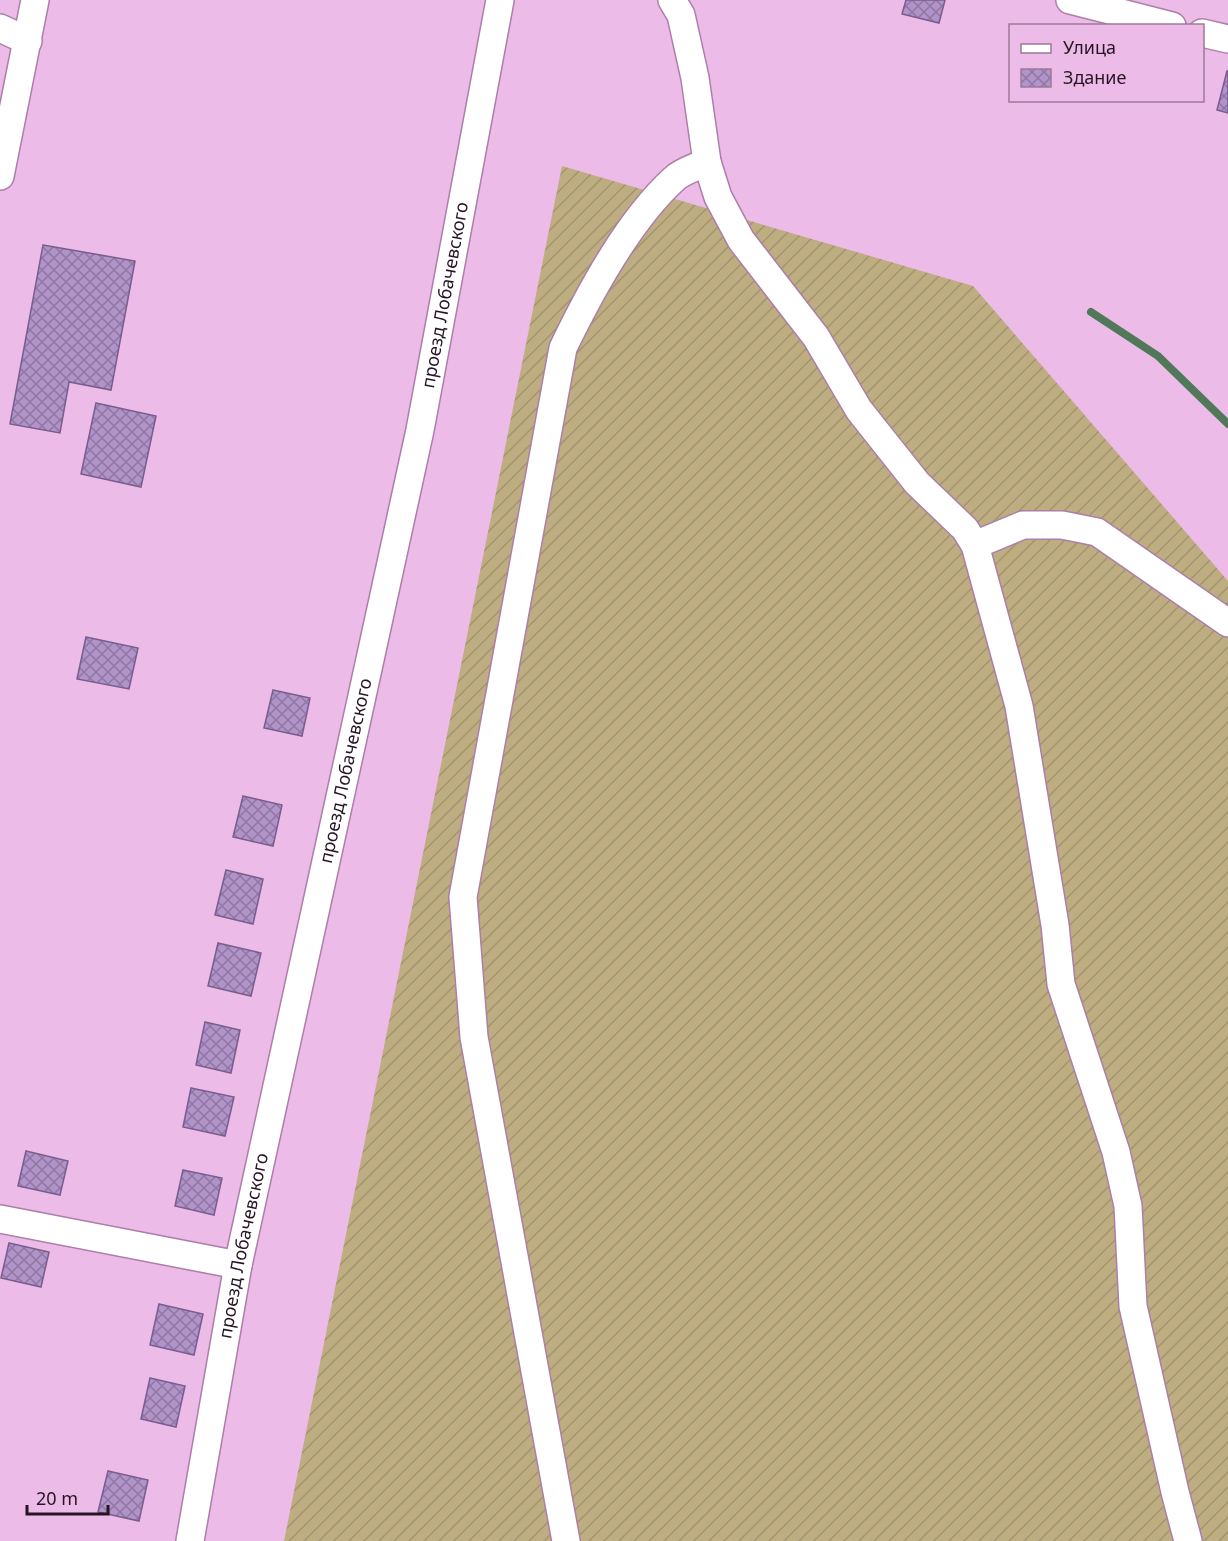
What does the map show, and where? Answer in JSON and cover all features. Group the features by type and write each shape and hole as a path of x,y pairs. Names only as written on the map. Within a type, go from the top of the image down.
{"street":[{"path":"0,176 35,0"},
{"name":"проезд Лобачевского","path":"190,1541 238,1265 420,430 500,0"},
{"path":"672,0 681,15 695,78 707,162 718,197 741,240 816,337 859,410 917,483 965,529 975,545 1019,706 1055,925 1061,984 1116,1152 1128,1206 1134,1306 1188,1541"},
{"path":"1070,0 1164,24"},
{"path":"0,28 28,41"},
{"path":"1204,33 1228,39"},
{"path":"566,1541 474,1037 463,897 563,348 582,309 637,219 676,177 707,162"},
{"path":"975,545 1023,525 1062,525 1097,532 1228,623"},
{"path":"0,1219 238,1265"}],"shaded area":[{"path":"562,166 973,286 1228,581 1228,1541 284,1541"}],"building":[{"path":"906,0 945,0 939,23 902,14"},
{"path":"1228,71 1228,113 1217,110"},
{"path":"43,245 135,261 111,390 69,382 60,433 10,424"},
{"path":"96,403 156,416 141,487 81,474"},
{"path":"86,637 138,648 129,689 77,679"},
{"path":"273,690 310,698 302,736 264,728"},
{"path":"243,796 282,805 273,846 233,837"},
{"path":"226,870 263,879 253,924 215,915"},
{"path":"218,943 261,953 251,996 208,986"},
{"path":"205,1022 240,1030 231,1073 196,1065"},
{"path":"191,1088 234,1097 225,1136 183,1127"},
{"path":"26,1151 68,1161 60,1195 18,1186"},
{"path":"183,1170 222,1178 214,1215 175,1206"},
{"path":"9,1243 49,1252 41,1287 1,1278"},
{"path":"159,1304 203,1314 194,1355 150,1345"},
{"path":"150,1378 185,1386 176,1427 141,1419"},
{"path":"108,1471 148,1480 139,1521 98,1512"}],"waterway":[{"path":"1091,312 1158,356 1228,424"}]}
